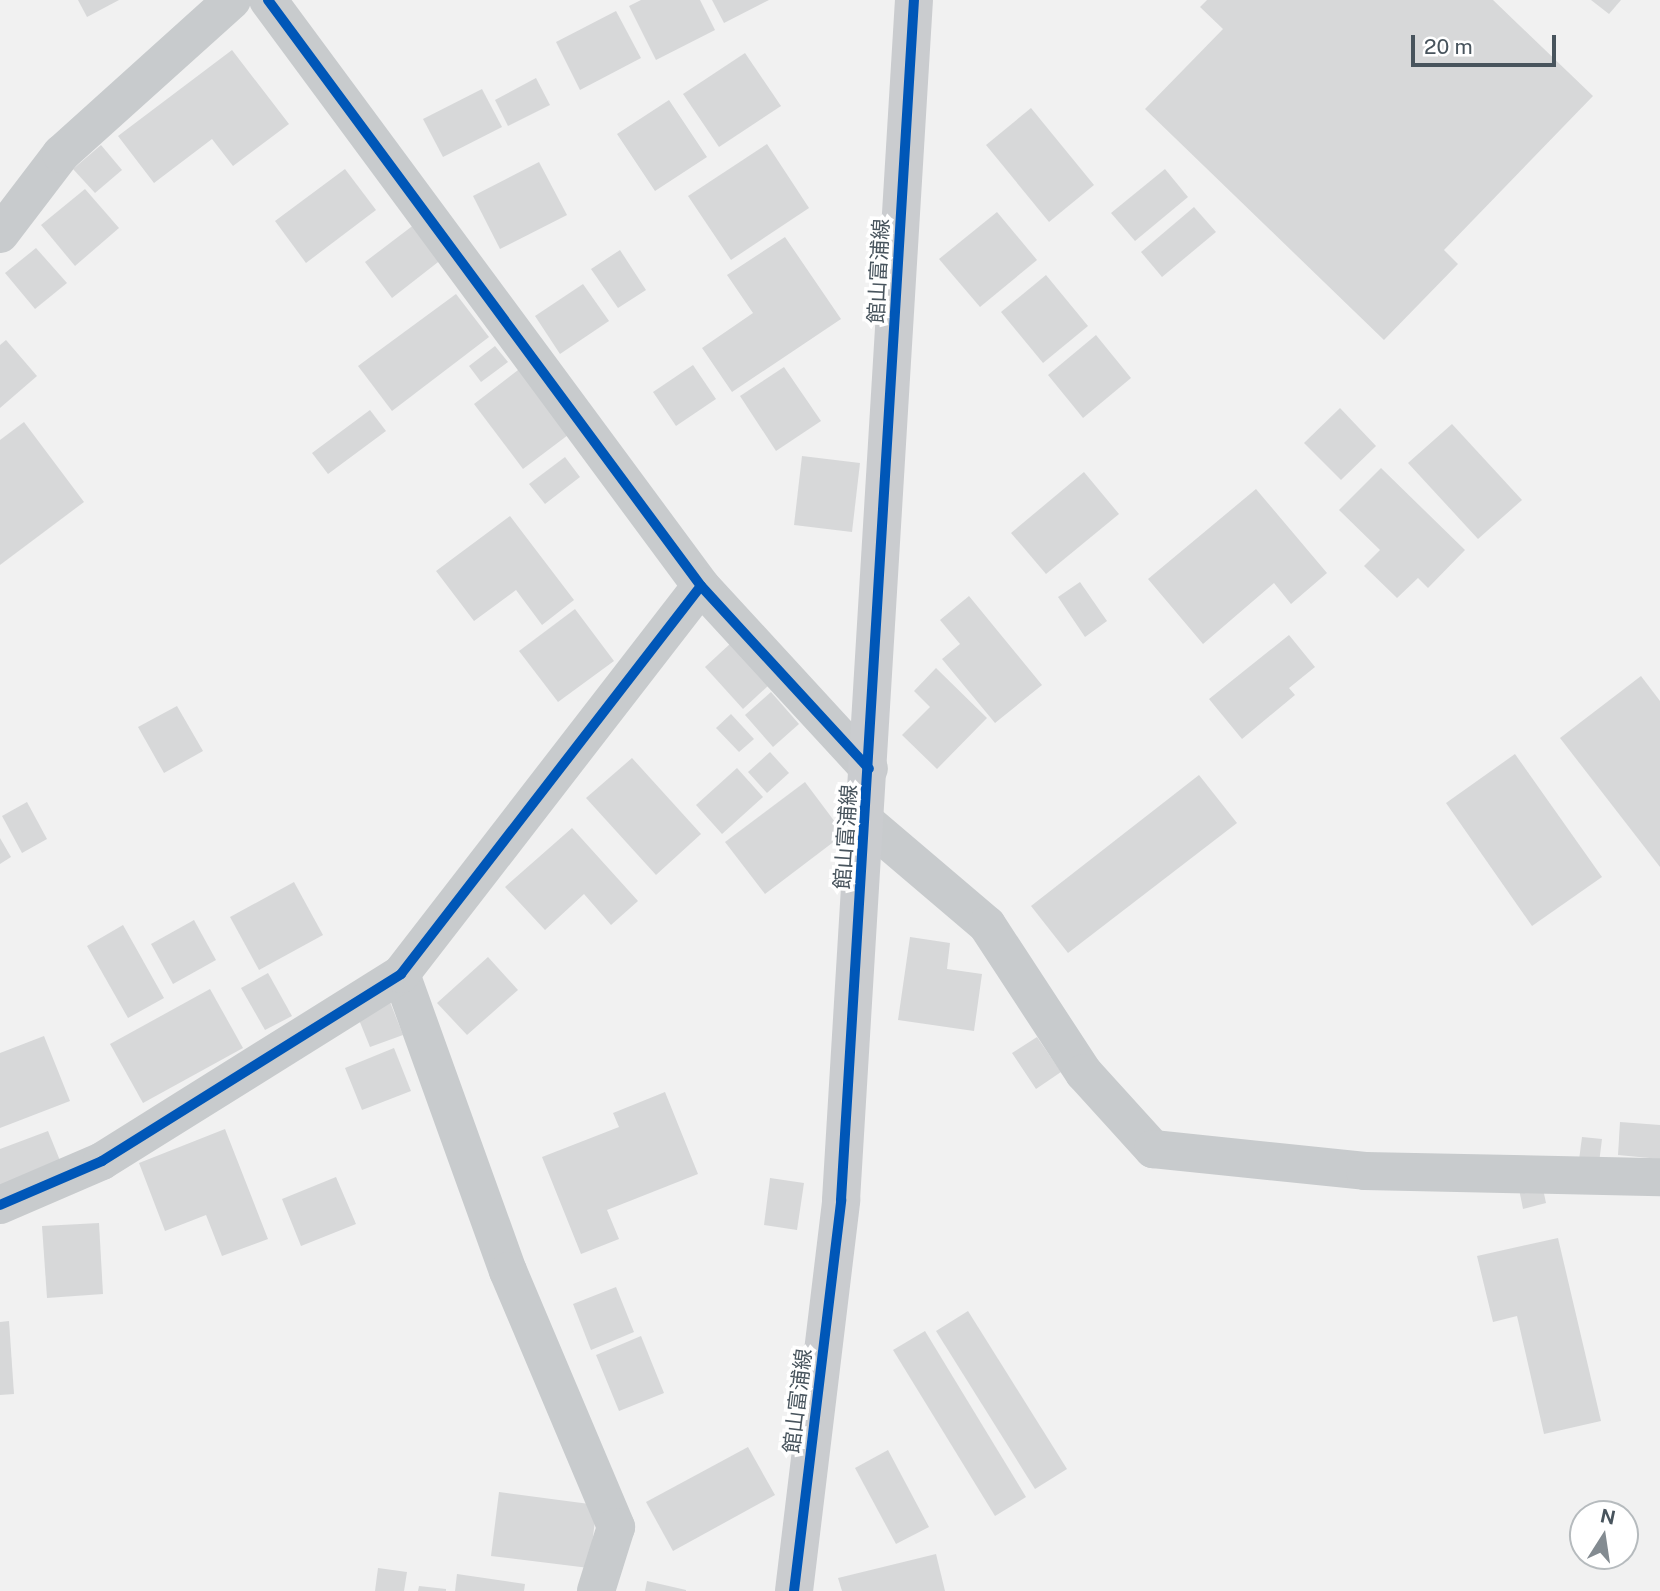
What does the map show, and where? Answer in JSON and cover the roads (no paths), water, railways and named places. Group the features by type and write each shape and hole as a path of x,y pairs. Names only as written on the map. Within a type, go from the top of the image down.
{"main road":[{"name":"館山富浦線","path":"794,1591 841,1200 914,0"}],"street":[{"path":"0,234 61,154 232,0"},
{"path":"268,0 701,586 869,769"},
{"path":"0,1205 102,1161 401,974 701,586"},
{"path":"866,822 986,925 1084,1073 1153,1149 1366,1171 1660,1177"},
{"path":"401,974 508,1271 616,1527 596,1591"}]}
